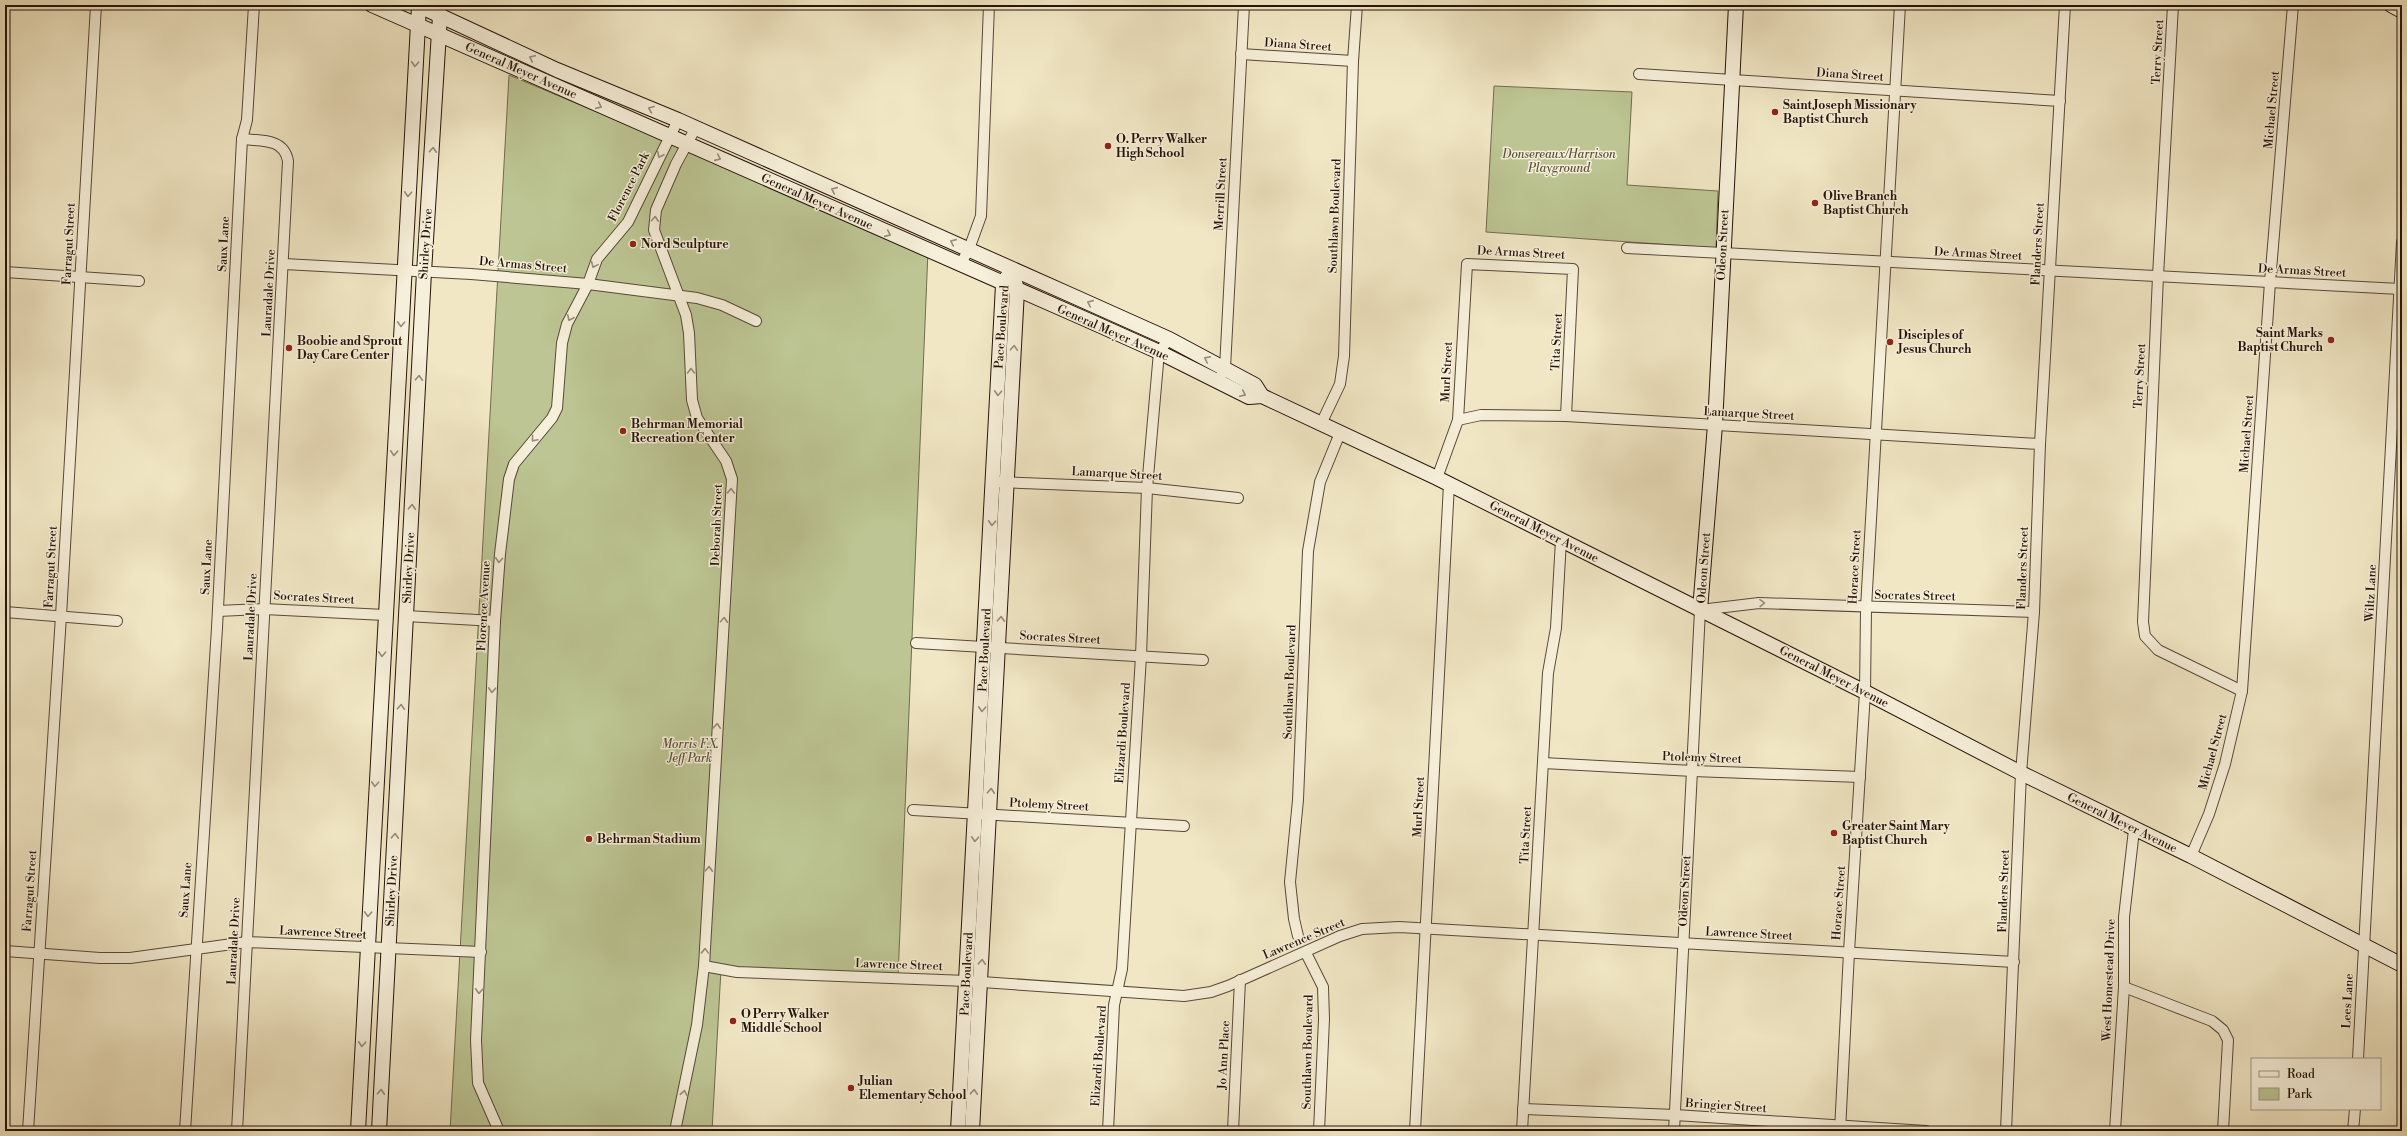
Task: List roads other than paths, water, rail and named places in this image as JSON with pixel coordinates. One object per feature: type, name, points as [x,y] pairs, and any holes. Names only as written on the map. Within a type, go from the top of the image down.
[{"type":"street","name":"Farragut Street","points":[[28,1131],[61,616],[96,5]]},
{"type":"street","name":"Saux Lane","points":[[185,1131],[195,950],[218,611],[242,139],[247,120],[254,5]]},
{"type":"street","name":"General Meyer Avenue","points":[[372,5],[1159,352],[1249,397],[1262,396],[1443,481],[1865,692],[2134,830],[2190,856],[2402,965]]},
{"type":"street","name":"General Meyer Avenue","points":[[418,5],[441,10],[557,70],[678,120],[695,129],[1012,268],[1169,339],[1255,384],[1262,396]]},
{"type":"street","name":"Shirley Drive","points":[[358,1131],[366,948],[418,5]]},
{"type":"street","points":[[960,265],[969,249],[981,216],[989,5]]},
{"type":"street","name":"Merrill Street","points":[[1218,381],[1226,368],[1244,5]]},
{"type":"street","name":"Southlawn Boulevard","points":[[1321,424],[1340,384],[1343,362],[1353,61],[1357,5]]},
{"type":"street","name":"Odeon Street","points":[[1674,1131],[1682,944],[1693,772],[1700,610],[1714,425],[1736,5]]},
{"type":"street","name":"Horace Street","points":[[1841,1129],[1849,952],[1865,692],[1866,608],[1877,435],[1900,5]]},
{"type":"street","name":"Flanders Street","points":[[2006,1131],[2021,773],[2034,612],[2040,444],[2065,5]]},
{"type":"street","name":"Terry Street","points":[[2173,5],[2158,276],[2143,610],[2145,636],[2158,650],[2242,691]]},
{"type":"street","name":"Michael Street","points":[[2190,856],[2209,814],[2225,764],[2242,691],[2270,282],[2293,5]]},
{"type":"street","points":[[2391,5],[2402,11]]},
{"type":"street","name":"Shirley Drive","points":[[379,1131],[424,272],[441,35],[441,10]]},
{"type":"street","name":"Diana Street","points":[[1241,54],[1353,61]]},
{"type":"street","name":"Diana Street","points":[[1639,74],[2060,101]]},
{"type":"street","name":"Florence Park","points":[[588,284],[597,259],[628,222],[678,120]]},
{"type":"street","name":"Deborah Street","points":[[695,129],[656,210],[654,230],[686,315],[689,333],[692,400],[698,418],[726,461],[732,479],[706,908],[704,966]]},
{"type":"street","name":"Lauradale Drive","points":[[237,1131],[264,609],[284,264],[288,161],[286,152],[280,146],[270,142],[242,139]]},
{"type":"street","name":"Wiltz Lane","points":[[2364,945],[2402,242]]},
{"type":"street","name":"De Armas Street","points":[[1627,248],[2400,289]]},
{"type":"street","name":"De Armas Street","points":[[284,264],[424,272],[588,284],[678,295],[722,305],[756,321]]},
{"type":"street","name":"De Armas Street","points":[[1467,264],[1573,269]]},
{"type":"street","name":"Murl Street","points":[[1415,1131],[1425,929],[1443,481],[1458,420],[1467,264]]},
{"type":"street","name":"Pace Boulevard","points":[[972,1131],[974,982],[983,815],[999,648],[1003,284],[1012,268]]},
{"type":"street","name":"Pace Boulevard","points":[[983,815],[985,647],[1001,482],[1017,290],[1012,268]]},
{"type":"street","name":"Tita Street","points":[[1566,416],[1573,269]]},
{"type":"street","points":[[5,272],[139,281]]},
{"type":"street","name":"Florence Avenue","points":[[481,952],[495,621],[500,554],[509,480],[514,464],[552,418],[557,408],[562,343],[567,324],[588,284]]},
{"type":"street","points":[[1159,352],[1169,339]]},
{"type":"street","name":"Elizardi Boulevard","points":[[1108,1131],[1114,1005],[1119,992],[1141,656],[1147,488],[1159,352]]},
{"type":"street","name":"Lamarque Street","points":[[1458,420],[1481,415],[1566,416],[2040,444]]},
{"type":"street","name":"Southlawn Boulevard","points":[[1298,936],[1294,919],[1290,882],[1298,800],[1308,551],[1320,482],[1340,433]]},
{"type":"street","name":"Lamarque Street","points":[[1001,482],[1147,488],[1238,498]]},
{"type":"street","name":"Tita Street","points":[[1522,1131],[1535,936],[1548,673],[1556,628],[1561,540]]},
{"type":"street","name":"Socrates Street","points":[[1700,610],[1759,603],[1866,608],[2034,612]]},
{"type":"street","name":"Socrates Street","points":[[218,611],[264,609],[384,615]]},
{"type":"street","points":[[5,612],[117,621]]},
{"type":"street","points":[[384,615],[495,621]]},
{"type":"street","name":"Socrates Street","points":[[916,643],[1203,660]]},
{"type":"street","name":"Ptolemy Street","points":[[1543,763],[1693,772],[1860,777]]},
{"type":"street","name":"Ptolemy Street","points":[[913,810],[1184,826]]},
{"type":"street","name":"West Homestead Drive","points":[[2115,1131],[2124,987],[2124,917],[2134,830]]},
{"type":"street","name":"Lawrence Street","points":[[704,966],[737,972],[974,982],[1184,996],[1211,992],[1362,929],[1399,927],[1535,936],[2014,962]]},
{"type":"street","name":"Lawrence Street","points":[[5,951],[100,958],[130,958],[247,942],[481,952]]},
{"type":"street","name":"Lees Lane","points":[[2358,1058],[2364,945]]},
{"type":"street","points":[[481,952],[476,1040],[478,1083],[490,1113],[500,1131]]},
{"type":"street","name":"Southlawn Boulevard","points":[[1306,953],[1323,988],[1324,1020],[1318,1131]]},
{"type":"street","points":[[675,1131],[698,1025],[704,966]]},
{"type":"street","name":"Jo Ann Place","points":[[1233,1131],[1240,980]]},
{"type":"street","name":"Pace Boulevard","points":[[958,1131],[974,982]]},
{"type":"street","points":[[2124,987],[2212,1021],[2223,1030],[2228,1040],[2223,1131]]},
{"type":"street","name":"Bringier Street","points":[[1523,1110],[1675,1115],[1841,1129],[1926,1131]]},
{"type":"street","points":[[2353,1131],[2355,1110]]},
{"type":"place","name":"Saint Joseph Missionary Baptist Church","points":[[1775,112]]},
{"type":"place","name":"O. Perry Walker High School","points":[[1108,146]]},
{"type":"place","name":"Olive Branch Baptist Church","points":[[1815,203]]},
{"type":"place","name":"Nord Sculpture","points":[[633,244]]},
{"type":"place","name":"Saint Marks Baptist Church","points":[[2331,340]]},
{"type":"place","name":"Disciples of Jesus Church","points":[[1890,342]]},
{"type":"place","name":"Boobie and Sprout Day Care Center","points":[[289,348]]},
{"type":"place","name":"Behrman Memorial Recreation Center","points":[[623,431]]},
{"type":"place","name":"Greater Saint Mary Baptist Church","points":[[1834,833]]},
{"type":"place","name":"Behrman Stadium","points":[[589,839]]},
{"type":"place","name":"O Perry Walker Middle School","points":[[733,1021]]},
{"type":"place","name":"Julian Elementary School","points":[[851,1088]]},
{"type":"park label","name":"Donsereaux/Harrison Playground","points":[[1559,161]]},
{"type":"park label","name":"Morris F.X. Jeff Park","points":[[690,751]]}]
